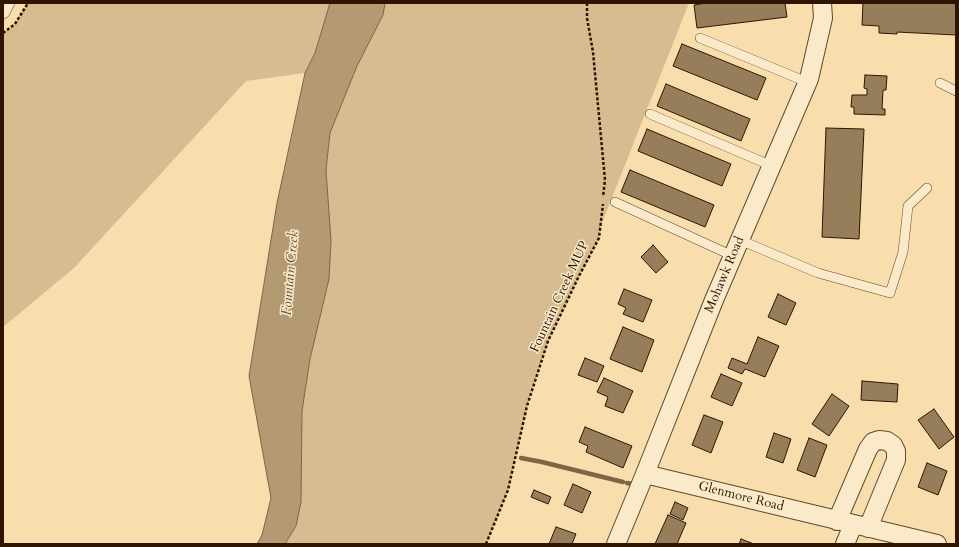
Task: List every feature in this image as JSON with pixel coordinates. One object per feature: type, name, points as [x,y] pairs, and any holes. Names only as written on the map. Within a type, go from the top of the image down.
[{"type":"street","name":"Mohawk Road","points":[[616,544],[737,248],[807,82],[823,18],[822,3]]},
{"type":"street","name":"Glenmore Road","points":[[645,474],[852,525],[937,544]]},
{"type":"street","points":[[845,544],[852,525]]},
{"type":"lane","points":[[3,14],[10,3]]},
{"type":"lane","points":[[700,38],[807,82]]},
{"type":"lane","points":[[940,83],[956,91]]},
{"type":"lane","points":[[650,114],[772,166]]},
{"type":"lane","points":[[615,202],[737,248],[890,293],[903,252],[908,206],[927,188]]},
{"type":"path","points":[[3,33],[16,24],[28,3]]},
{"type":"path","name":"Fountain Creek MUP","points":[[486,544],[508,490],[527,406],[548,341],[599,238],[605,180],[593,52],[587,18],[587,3]]},
{"type":"shaded area","points":[[28,3],[330,3],[315,53],[305,73],[246,81],[74,268],[3,327],[3,33],[15,24]]},
{"type":"shaded area","points":[[385,3],[689,3],[600,228],[599,238],[548,341],[527,406],[508,490],[486,544],[285,544],[296,526],[302,454],[302,411],[310,359],[329,279],[331,241],[326,170],[330,133],[357,66],[383,15]]},
{"type":"water","name":"Fountain Creek","points":[[330,3],[385,3],[383,15],[357,66],[330,133],[326,170],[331,241],[329,279],[310,359],[302,411],[301,502],[296,526],[285,544],[257,544],[262,535],[271,498],[249,376],[277,203],[305,73],[315,53]]},
{"type":"building","points":[[706,3],[785,3],[787,17],[697,28],[694,5]]},
{"type":"building","points":[[863,3],[956,3],[956,35],[897,32],[897,34],[879,33],[879,26],[862,25]]},
{"type":"building","points":[[682,44],[766,78],[757,100],[673,66]]},
{"type":"building","points":[[865,75],[887,76],[886,90],[883,90],[882,109],[885,109],[885,115],[854,114],[854,107],[851,107],[852,95],[867,95],[867,89],[864,88]]},
{"type":"building","points":[[666,84],[750,119],[741,141],[657,106]]},
{"type":"building","points":[[826,128],[864,129],[859,239],[822,237]]},
{"type":"building","points":[[647,129],[731,164],[722,186],[638,151]]},
{"type":"building","points":[[630,170],[714,205],[705,227],[621,192]]},
{"type":"building","points":[[653,245],[668,262],[656,273],[641,257]]},
{"type":"building","points":[[624,289],[652,300],[643,322],[623,314],[626,308],[618,304]]},
{"type":"building","points":[[778,294],[796,303],[786,325],[768,317]]},
{"type":"building","points":[[623,327],[654,340],[642,372],[610,359]]},
{"type":"building","points":[[758,337],[779,346],[765,377],[745,369],[742,374],[728,368],[732,358],[747,364]]},
{"type":"building","points":[[585,358],[604,366],[597,382],[578,375]]},
{"type":"building","points":[[721,374],[742,383],[732,406],[711,397]]},
{"type":"building","points":[[604,378],[633,391],[623,413],[605,406],[608,397],[597,392]]},
{"type":"building","points":[[862,381],[898,384],[897,402],[861,400]]},
{"type":"building","points":[[832,394],[849,406],[829,436],[812,424]]},
{"type":"building","points":[[934,409],[954,437],[939,449],[918,420]]},
{"type":"building","points":[[704,415],[723,422],[711,453],[692,445]]},
{"type":"building","points":[[585,427],[632,446],[623,468],[586,452],[588,446],[579,442]]},
{"type":"building","points":[[774,433],[791,439],[783,463],[766,457]]},
{"type":"building","points":[[809,438],[827,445],[815,477],[797,470]]},
{"type":"building","points":[[927,463],[947,471],[938,495],[918,487]]},
{"type":"building","points":[[573,484],[591,492],[582,513],[564,505]]},
{"type":"building","points":[[534,490],[551,497],[548,504],[531,497]]},
{"type":"building","points":[[675,502],[688,508],[683,520],[670,514]]},
{"type":"building","points":[[668,515],[686,523],[677,544],[655,544]]},
{"type":"building","points":[[556,527],[576,534],[572,544],[549,544]]},
{"type":"building","points":[[741,539],[754,544],[739,544]]},
{"type":"waterway","points":[[521,458],[623,482]]},
{"type":"waterway","points":[[627,483],[637,485]]}]
